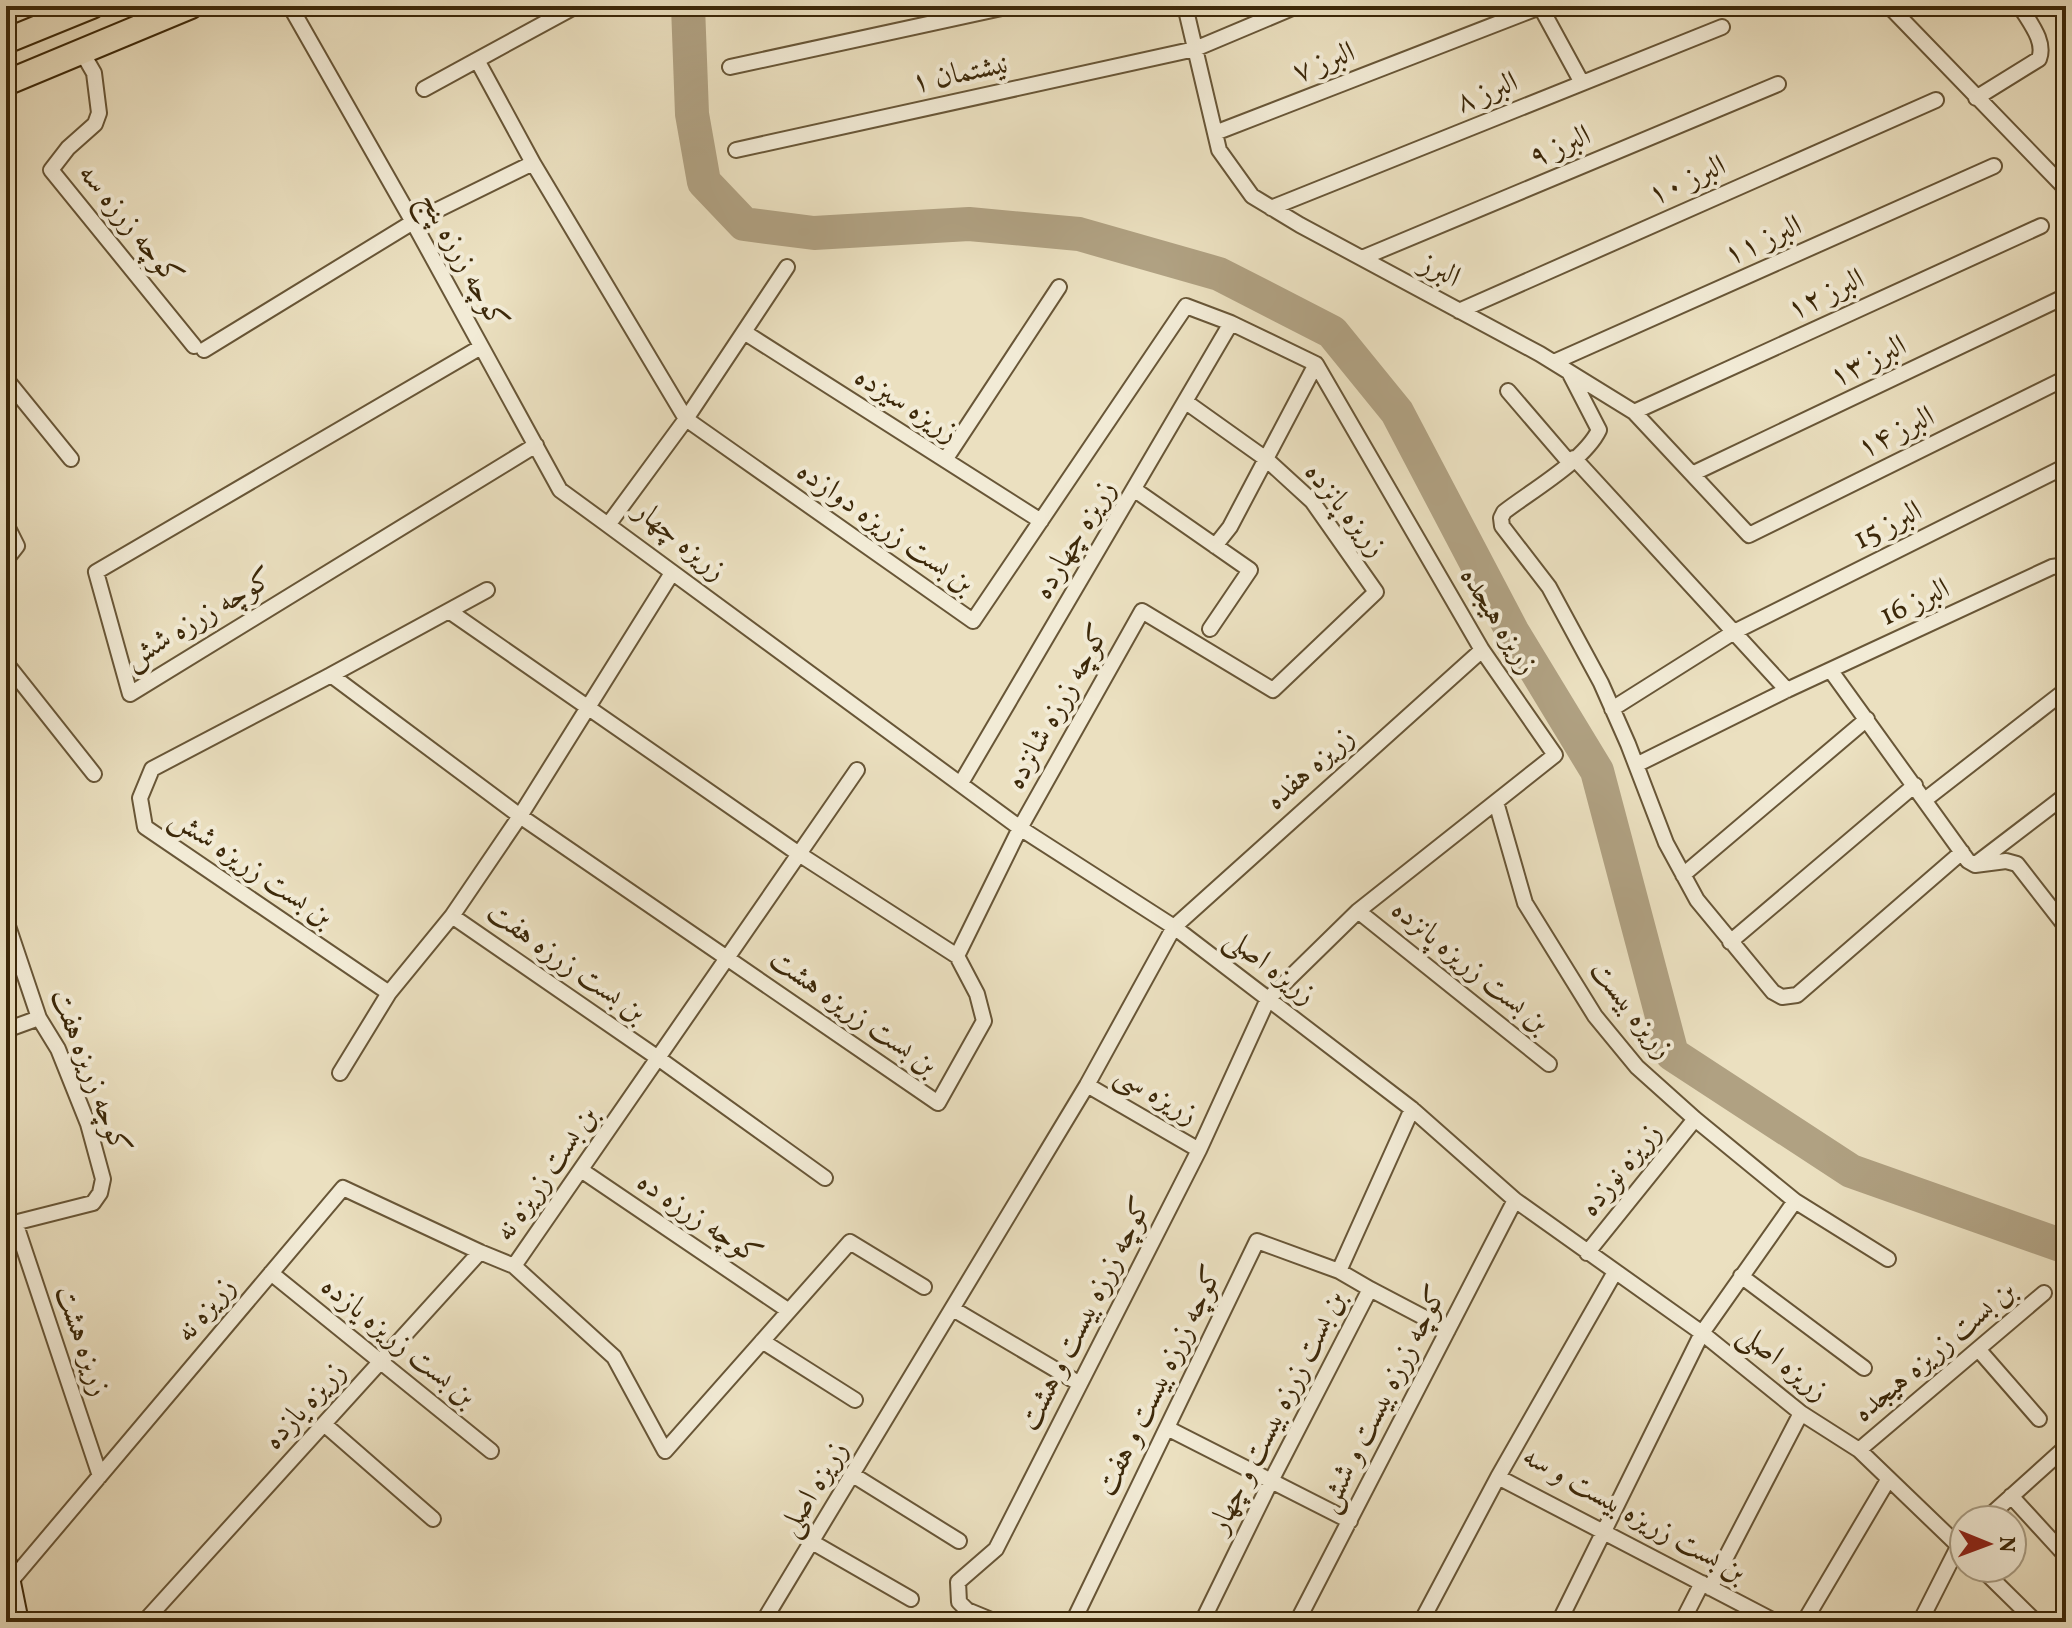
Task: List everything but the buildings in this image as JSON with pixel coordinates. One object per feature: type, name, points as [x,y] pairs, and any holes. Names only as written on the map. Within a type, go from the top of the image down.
[{"type":"main road","points":[[6,41],[92,6]]},
{"type":"main road","points":[[6,83],[83,54],[191,6]]},
{"type":"main road","points":[[9,1584],[18,1622]]},
{"type":"street","name":"کوچه زرزه پنج","points":[[290,6],[560,490],[608,525]]},
{"type":"street","points":[[424,89],[576,6]]},
{"type":"street","points":[[730,67],[964,11],[1011,6]]},
{"type":"street","name":"البرز","points":[[1185,6],[1219,150],[1252,196],[1554,362],[1634,412],[1749,535]]},
{"type":"street","name":"نيشتمان ۱","points":[[736,150],[1195,49],[1297,6]]},
{"type":"street","points":[[1889,6],[2066,189]]},
{"type":"street","points":[[1976,98],[2039,59],[2042,54],[2042,45],[2020,6]]},
{"type":"street","points":[[1540,7],[1582,83]]},
{"type":"street","name":"البرز ۷","points":[[1215,133],[1540,7]]},
{"type":"street","name":"البرز ۸","points":[[1271,208],[1722,27]]},
{"type":"street","name":"کوچه زرزه سه","points":[[83,54],[94,73],[99,113],[95,124],[68,148],[51,170],[199,348],[413,222]]},
{"type":"street","points":[[477,60],[533,163],[686,419],[787,267]]},
{"type":"street","name":"البرز ۹","points":[[1362,258],[1778,84]]},
{"type":"street","name":"البرز ۱۰","points":[[1459,311],[1936,100]]},
{"type":"street","points":[[413,222],[533,163]]},
{"type":"street","name":"البرز ۱۱","points":[[1554,362],[1994,166]]},
{"type":"street","name":"البرز ۱۲","points":[[1634,412],[2041,226]]},
{"type":"street","points":[[945,460],[1059,287]]},
{"type":"street","name":"البرز ۱۳","points":[[1692,474],[2066,296]]},
{"type":"street","name":"بن بست زریزه دوازده","points":[[686,419],[973,621],[1186,306],[1231,323],[1316,364]]},
{"type":"street","name":"زریزه چهارده","points":[[961,783],[1231,323]]},
{"type":"street","name":"زریزه سیزده","points":[[744,332],[1041,521]]},
{"type":"street","name":"کوچه زرزه شش","points":[[481,347],[96,572],[130,694],[536,445]]},
{"type":"street","points":[[1215,546],[1230,527],[1316,364]]},
{"type":"street","name":"زریزه هیجده","points":[[1268,999],[1358,911],[1555,755],[1482,650],[1316,364]]},
{"type":"street","points":[[1568,371],[1599,430],[1572,460],[1504,512],[1502,526],[1549,587],[1612,709],[1666,843],[1697,900],[1730,942],[1773,992],[1782,997],[1797,995],[1962,852]]},
{"type":"street","name":"البرز ۱۴","points":[[1749,535],[2066,378]]},
{"type":"street","points":[[6,379],[71,459]]},
{"type":"street","points":[[1508,391],[1787,690]]},
{"type":"street","name":"زریزه پانزده","points":[[1142,611],[1273,690],[1376,592],[1312,501],[1266,459],[1186,402]]},
{"type":"street","name":"زریزه چهار","points":[[686,419],[608,525],[1020,828],[1174,927]]},
{"type":"street","name":"البرز 15","points":[[1612,709],[1734,632],[2066,466]]},
{"type":"street","points":[[1135,490],[1250,570],[1210,629]]},
{"type":"street","points":[[6,524],[17,546],[6,560]]},
{"type":"street","name":"البرز 16","points":[[1636,765],[1787,690],[2052,567],[2066,565]]},
{"type":"street","name":"بن بست زرزه هفت","points":[[672,573],[520,816],[452,916],[825,1178]]},
{"type":"street","points":[[331,675],[487,590]]},
{"type":"street","name":"بن بست زریزه هشت","points":[[331,675],[520,816],[938,1103],[984,1021],[977,994],[957,956],[799,854],[449,611]]},
{"type":"street","name":"کوچه زرزه شانزده","points":[[957,956],[1020,828],[1142,611]]},
{"type":"street","name":"زریزه هفده","points":[[1174,927],[1482,650]]},
{"type":"street","points":[[6,663],[94,774]]},
{"type":"street","points":[[1831,671],[1962,852],[1975,865]]},
{"type":"street","name":"بن بست زریزه شش","points":[[331,675],[152,769],[140,798],[145,827],[389,993]]},
{"type":"street","points":[[1926,799],[2066,690]]},
{"type":"street","points":[[1683,875],[1867,719]]},
{"type":"street","name":"بن بست زریزه نه","points":[[857,770],[514,1266],[614,1357],[665,1451],[850,1242],[924,1287]]},
{"type":"street","points":[[1730,942],[1915,785]]},
{"type":"street","points":[[1975,865],[2066,795]]},
{"type":"street","name":"زریزه بیست","points":[[1496,802],[1525,903],[1587,1003],[1637,1067],[1795,1201],[1888,1259]]},
{"type":"street","points":[[1975,865],[2006,861],[2017,864],[2066,927]]},
{"type":"street","name":"بن بست زریزه پانزده","points":[[1358,911],[1549,1064]]},
{"type":"street","points":[[340,1073],[389,993],[452,916]]},
{"type":"street","name":"کوچه زریزه هفت","points":[[6,920],[39,1018],[58,1049],[88,1124],[103,1179],[100,1193],[93,1203],[10,1224]]},
{"type":"street","name":"زریزه اصلی","points":[[763,1622],[1087,1085],[1174,927],[1412,1109],[1515,1200],[1702,1333],[1801,1413],[1859,1450],[1948,1533]]},
{"type":"street","name":"کوچه زرزه بیست و هشت","points":[[996,1622],[967,1610],[959,1602],[958,1582],[996,1549],[1199,1150],[1268,999]]},
{"type":"street","points":[[6,1030],[39,1018]]},
{"type":"street","name":"زریزه سی","points":[[1087,1085],[1199,1150]]},
{"type":"street","name":"بن بست زرزه بیست و چهار","points":[[1202,1622],[1370,1289],[1339,1271],[1412,1109]]},
{"type":"street","name":"زریزه نوزده","points":[[1587,1253],[1695,1119]]},
{"type":"street","name":"کوچه زرزه ده","points":[[581,1170],[789,1311]]},
{"type":"street","name":"زریزه نه","points":[[9,1584],[343,1188],[480,1252]]},
{"type":"street","name":"کوچه زرزه بیست و شش","points":[[1297,1622],[1515,1200]]},
{"type":"street","points":[[1559,1622],[1702,1333],[1795,1201]]},
{"type":"street","name":"زریزه هشت","points":[[10,1224],[100,1476]]},
{"type":"street","name":"کوچه زرزه بیست و هفت","points":[[1073,1622],[1257,1241],[1339,1271]]},
{"type":"street","points":[[480,1252],[514,1266]]},
{"type":"street","name":"زریزه یازده","points":[[144,1622],[480,1252]]},
{"type":"street","name":"بن بست زریزه بیست و سه","points":[[1615,1272],[1498,1477],[1776,1622]]},
{"type":"street","name":"بن بست زریزه یازده","points":[[271,1273],[491,1451]]},
{"type":"street","points":[[1741,1276],[1864,1368]]},
{"type":"street","points":[[1370,1289],[1448,1330]]},
{"type":"street","name":"بن بست زریزه هیجده","points":[[1859,1450],[2044,1293]]},
{"type":"street","points":[[953,1309],[1080,1384]]},
{"type":"street","points":[[762,1341],[855,1400]]},
{"type":"street","points":[[1978,1349],[2039,1419]]},
{"type":"street","points":[[1682,1622],[1706,1586],[1801,1413]]},
{"type":"street","points":[[324,1424],[433,1519]]},
{"type":"street","points":[[1167,1428],[1350,1521]]},
{"type":"street","points":[[2002,1504],[2066,1447]]},
{"type":"street","points":[[853,1475],[959,1541]]},
{"type":"street","points":[[1421,1622],[1498,1477]]},
{"type":"street","points":[[1804,1622],[1888,1480]]},
{"type":"street","points":[[2011,1496],[2066,1556]]},
{"type":"street","points":[[812,1542],[911,1599]]},
{"type":"street","points":[[1920,1622],[1948,1571]]},
{"type":"street","points":[[1997,1584],[2036,1622]]},
{"type":"waterway","points":[[688,6],[692,114],[704,182],[744,224],[814,233],[969,224],[1079,234],[1219,274],[1332,332],[1397,412],[1512,631],[1597,771],[1672,1054],[1851,1171],[2066,1247]]}]
